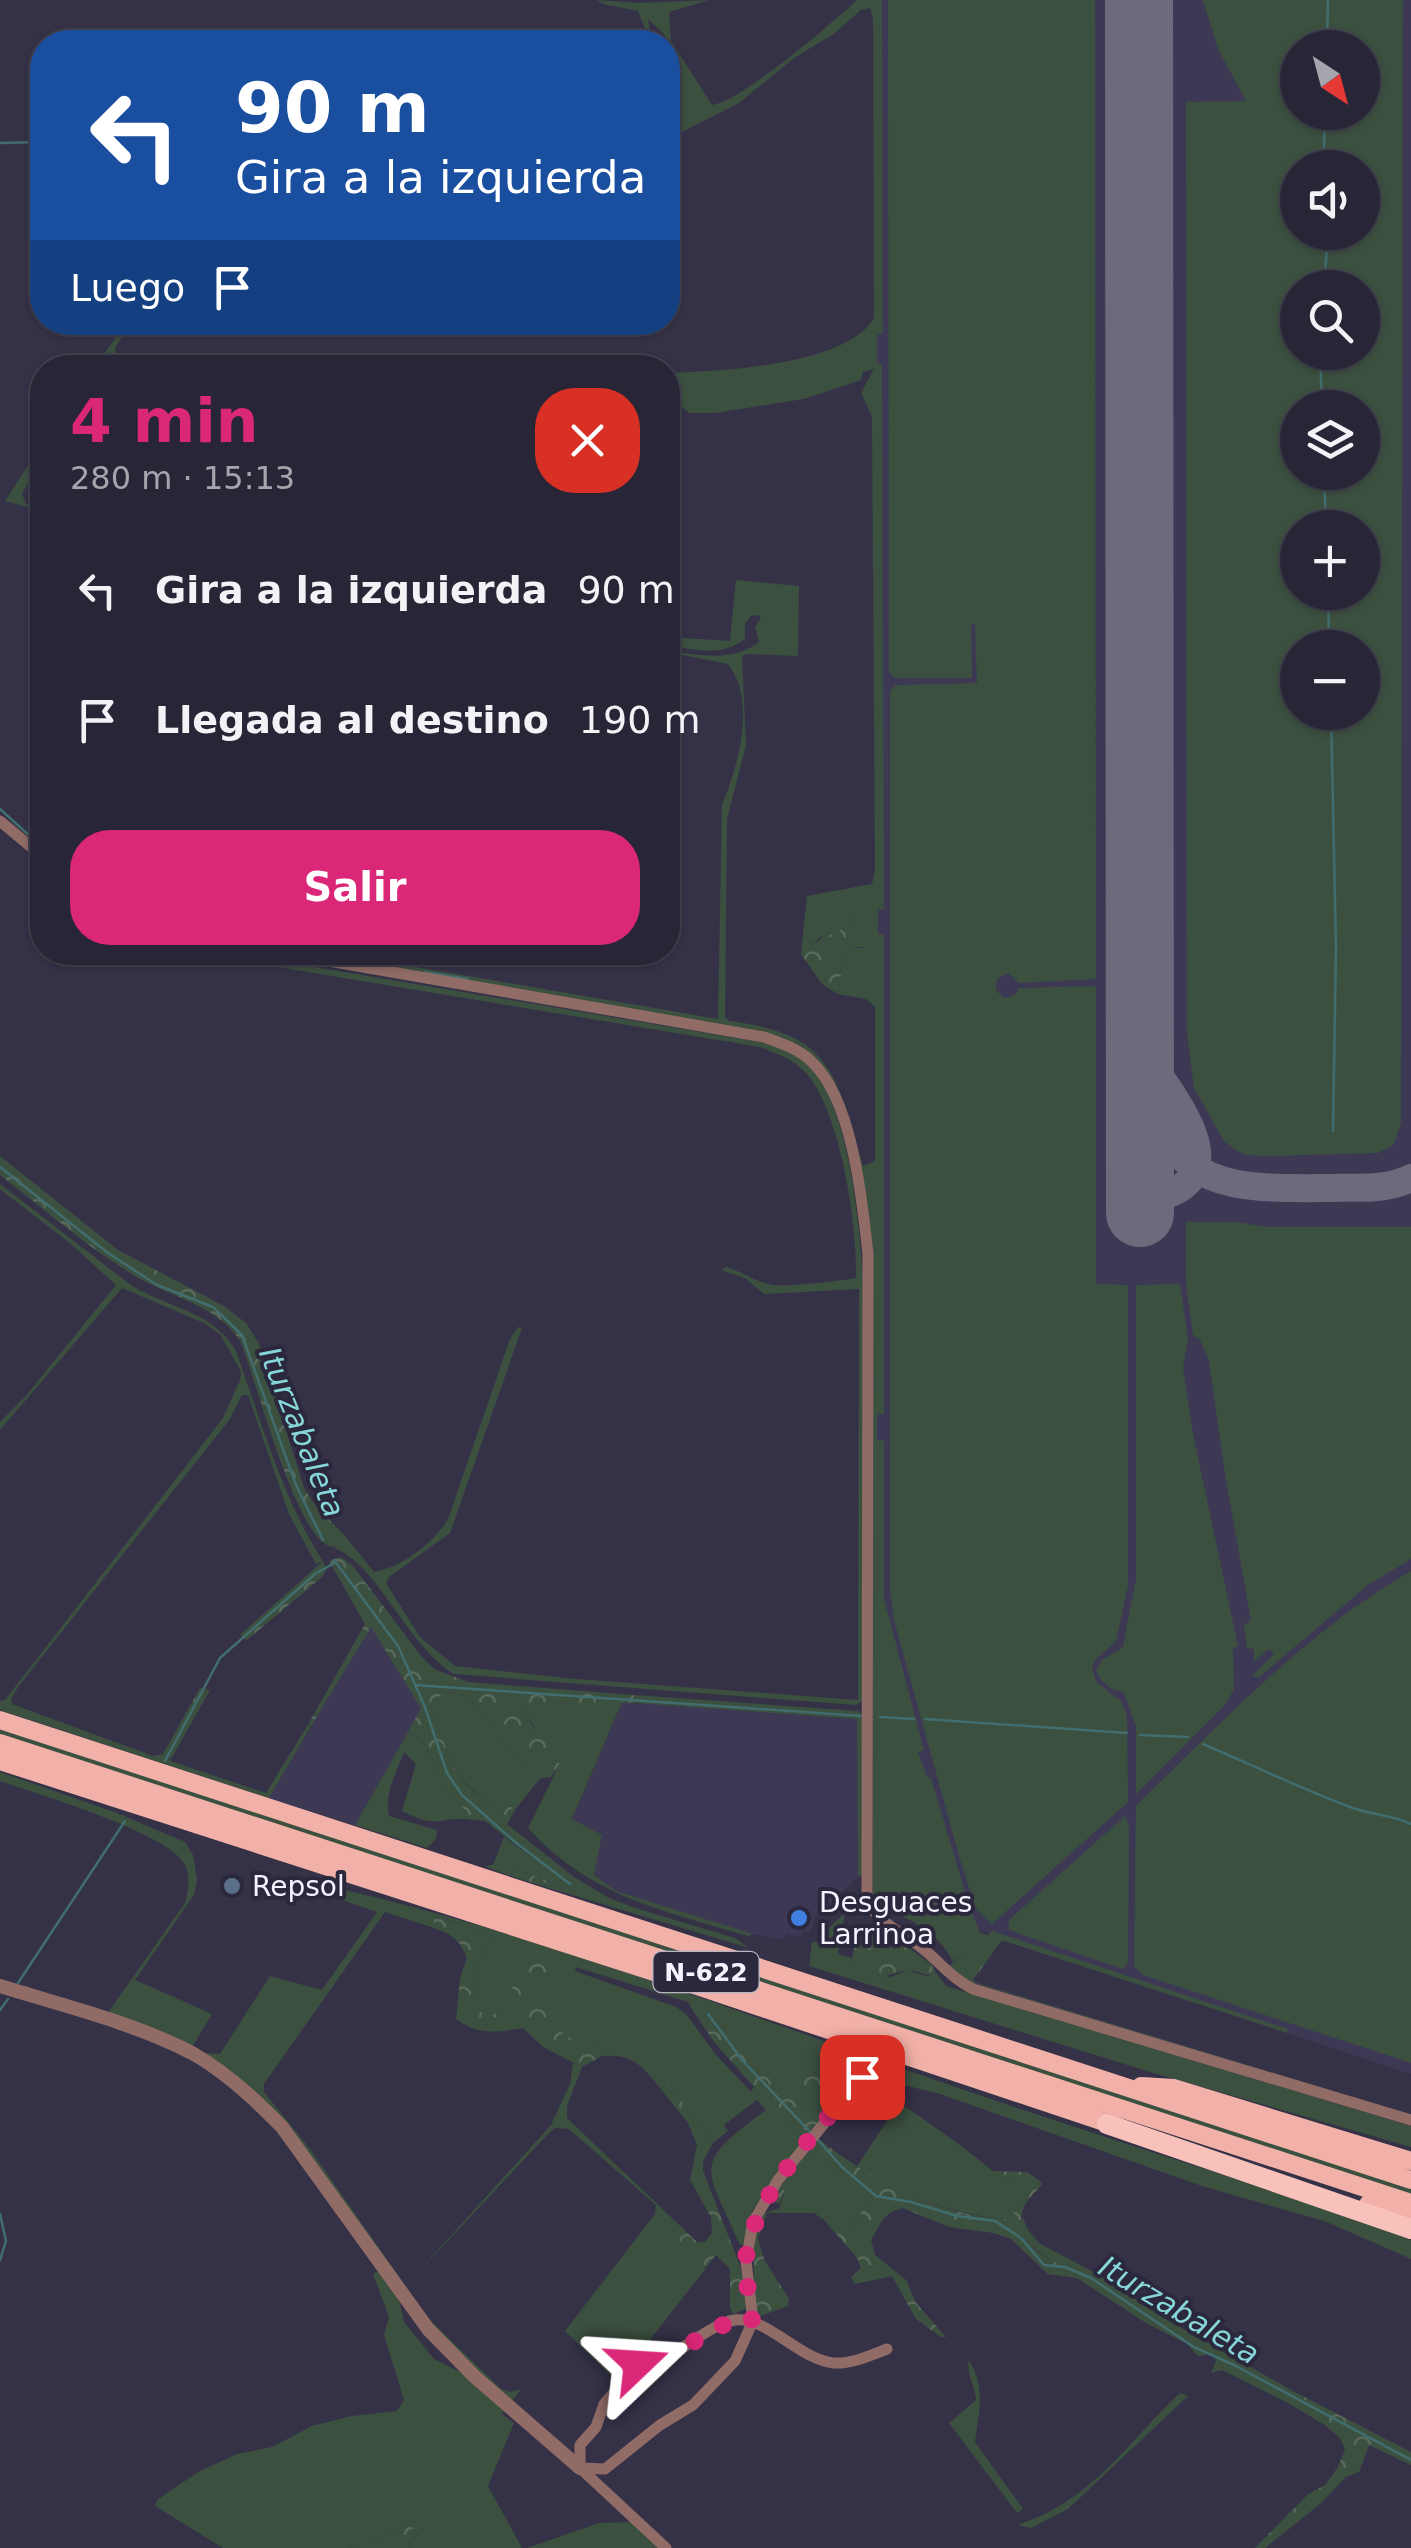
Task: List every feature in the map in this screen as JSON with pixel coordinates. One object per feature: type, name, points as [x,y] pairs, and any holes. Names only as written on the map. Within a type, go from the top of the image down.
[{"type":"highway","name":"N-622","points":[[0,1720],[1411,2180]]},
{"type":"highway","name":"N-622","points":[[0,1743],[1411,2202]]},
{"type":"highway","points":[[0,1762],[691,1984],[1411,2229]]},
{"type":"highway","points":[[1116,2085],[1174,2088],[1411,2160]]},
{"type":"highway","points":[[1106,2124],[1411,2218]]},
{"type":"street","points":[[0,820],[30,846]]},
{"type":"street","points":[[350,965],[764,1038],[784,1044],[810,1060],[824,1075],[854,1162],[868,1254],[867,1901],[872,1911],[926,1951],[946,1974],[973,1989],[1411,2120]]},
{"type":"street","points":[[0,1986],[167,2041],[226,2075],[282,2127],[428,2329],[474,2376],[666,2548]]},
{"type":"street","points":[[580,2468],[605,2469],[660,2425],[693,2405],[735,2361],[752,2321],[746,2261],[753,2222],[778,2180],[862,2077]]},
{"type":"street","points":[[580,2468],[580,2446],[596,2427],[604,2404],[638,2364],[659,2350],[672,2354],[732,2320],[752,2321],[802,2352],[832,2363],[854,2361],[888,2349]]},
{"type":"shaded area","points":[[876,0],[1411,0],[1411,2074],[877,1896]]},
{"type":"shaded area","points":[[371,1626],[422,1708],[355,1825],[269,1798]]},
{"type":"shaded area","points":[[622,1702],[857,1719],[858,1877],[831,1903],[819,1905],[810,1933],[804,1931],[802,1938],[787,1933],[784,1940],[746,1933],[616,1891],[599,1880],[572,1820]]},
{"type":"green space","points":[[597,0],[709,0],[669,12],[670,30],[660,30],[648,19],[650,30],[645,30],[638,11]]},
{"type":"green space","points":[[857,0],[882,0],[883,333],[877,335],[877,363],[882,364],[884,909],[878,910],[878,934],[884,935],[884,1414],[877,1415],[877,1440],[884,1441],[884,1599],[924,1750],[918,1752],[927,1777],[931,1778],[980,1933],[988,1935],[992,1931],[1288,2029],[1287,2033],[989,1936],[953,1962],[930,1933],[876,1904],[873,1304],[860,1168],[816,1059],[783,1038],[358,965],[405,965],[718,1019],[722,805],[739,753],[742,696],[728,664],[680,652],[715,656],[749,649],[759,642],[755,627],[761,618],[751,616],[745,623],[745,639],[727,648],[708,651],[680,647],[680,638],[730,641],[736,580],[799,586],[798,656],[742,656],[746,745],[727,819],[725,1017],[790,1036],[810,1049],[837,1084],[863,1166],[875,1161],[875,1007],[866,999],[838,994],[844,955],[853,947],[864,948],[850,914],[841,934],[822,935],[813,945],[803,934],[807,896],[872,884],[875,870],[872,417],[861,393],[874,369],[863,372],[861,380],[804,399],[715,413],[689,413],[680,406],[680,372],[748,367],[810,356],[859,334],[874,318],[870,8],[861,10],[835,33],[794,58],[739,103],[680,133],[680,55],[712,105],[726,101],[764,77]]},
{"type":"green space","points":[[888,0],[1095,0],[1096,979],[1019,983],[1008,973],[997,979],[996,985],[1005,998],[1016,994],[1019,988],[1096,986],[1096,1284],[1128,1285],[1128,1586],[1116,1641],[1092,1667],[1096,1682],[1121,1701],[1127,1715],[1128,1802],[992,1924],[976,1909],[959,1856],[894,1620],[890,1589],[890,691],[896,685],[977,683],[975,624],[971,625],[972,678],[896,678],[889,673]]},
{"type":"green space","points":[[1203,0],[1403,0],[1401,1122],[1394,1144],[1378,1153],[1246,1155],[1224,1141],[1194,1088],[1187,1032],[1186,102],[1246,101],[1218,49]]},
{"type":"green space","points":[[118,335],[123,335],[115,348],[116,355],[103,355]]},
{"type":"green space","points":[[30,462],[30,480],[22,494],[30,508],[5,501]]},
{"type":"green space","points":[[841,907],[850,914],[855,932],[868,940],[868,947],[853,947],[844,955],[838,994],[822,984],[801,954],[803,934],[813,945],[821,935],[840,934],[836,919]]},
{"type":"green space","points":[[266,965],[302,965],[772,1044],[800,1057],[816,1073],[840,1125],[848,1156],[863,1272],[863,1701],[855,1705],[454,1674],[421,1645],[364,1570],[334,1548],[346,1537],[374,1572],[406,1559],[442,1528],[510,1339],[518,1327],[522,1328],[450,1533],[386,1583],[420,1637],[455,1666],[858,1700],[859,1289],[764,1294],[745,1278],[721,1270],[726,1267],[773,1285],[856,1278],[850,1199],[827,1109],[802,1069],[760,1047]]},
{"type":"green space","points":[[0,1156],[118,1250],[224,1306],[246,1323],[259,1344],[304,1488],[346,1537],[331,1546],[315,1534],[283,1467],[239,1339],[229,1327],[205,1309],[135,1276],[83,1240],[0,1175]]},
{"type":"green space","points":[[0,1184],[128,1283],[201,1318],[226,1337],[236,1351],[295,1511],[323,1561],[316,1564],[289,1514],[248,1395],[242,1395],[230,1419],[18,1687],[12,1704],[266,1793],[309,1723],[310,1728],[269,1798],[0,1710],[0,1701],[5,1700],[223,1418],[241,1372],[220,1334],[204,1323],[122,1288],[0,1430],[0,1422],[116,1285],[0,1189]]},
{"type":"green space","points":[[1186,1222],[1236,1222],[1267,1227],[1411,1227],[1411,1559],[1368,1585],[1259,1677],[1252,1676],[1274,1654],[1269,1649],[1254,1662],[1254,1649],[1247,1648],[1244,1625],[1251,1620],[1209,1361],[1200,1340],[1193,1335],[1186,1284]]},
{"type":"green space","points":[[1180,1284],[1188,1339],[1183,1368],[1193,1434],[1238,1646],[1233,1648],[1234,1689],[1225,1705],[1136,1794],[1136,1726],[1123,1691],[1107,1685],[1096,1671],[1102,1660],[1123,1647],[1136,1579],[1136,1285]]},
{"type":"green space","points":[[341,1557],[353,1566],[434,1669],[468,1682],[634,1695],[634,1703],[528,1704],[525,1712],[534,1728],[559,1747],[555,1760],[560,1764],[551,1777],[534,1779],[468,1697],[444,1692],[430,1705],[453,1766],[464,1783],[501,1814],[510,1805],[515,1810],[507,1824],[574,1877],[571,1888],[539,1885],[511,1876],[512,1871],[518,1871],[553,1882],[561,1880],[485,1821],[464,1819],[466,1811],[444,1786],[427,1747],[408,1732],[421,1708],[371,1627],[310,1728],[309,1723],[365,1624],[329,1561]]},
{"type":"green space","points":[[323,1561],[326,1571],[322,1577],[247,1640],[240,1635]]},
{"type":"green space","points":[[1411,1571],[1411,2063],[1143,1975],[1134,1966],[1136,1806],[1301,1650],[1336,1621]]},
{"type":"green space","points":[[200,1688],[210,1690],[171,1759],[163,1754]]},
{"type":"green space","points":[[444,1692],[468,1697],[534,1779],[542,1776],[515,1810],[510,1805],[501,1814],[464,1782],[453,1766],[430,1705]]},
{"type":"green space","points":[[634,1695],[863,1714],[863,1875],[858,1877],[857,1719],[634,1703]]},
{"type":"green space","points":[[622,1702],[572,1819],[602,1835],[594,1875],[616,1891],[753,1934],[748,1936],[629,1898],[576,1870],[528,1828],[559,1765],[525,1712],[528,1704]]},
{"type":"green space","points":[[0,1727],[1411,2186],[1411,2196],[0,1734]]},
{"type":"green space","points":[[408,1732],[422,1741],[444,1786],[466,1811],[464,1819],[434,1821],[402,1811],[416,1764],[404,1752],[389,1792],[389,1816],[437,1830],[436,1839],[427,1848],[355,1825]]},
{"type":"green space","points":[[0,1772],[117,1813],[185,1842],[193,1855],[197,1880],[194,1895],[135,1980],[212,2014],[192,2047],[107,2014],[185,1903],[185,1865],[155,1840],[101,1816],[0,1781]]},
{"type":"green space","points":[[1125,1816],[1129,1826],[1128,1963],[1123,1969],[1009,1930],[1009,1920]]},
{"type":"green space","points":[[504,1837],[561,1879],[559,1883],[518,1871],[512,1871],[511,1876],[484,1866],[493,1865]]},
{"type":"green space","points":[[574,1877],[609,1898],[735,1938],[749,1948],[539,1885],[570,1888]]},
{"type":"green space","points":[[314,1883],[388,1900],[533,1942],[1005,2104],[1346,2215],[1411,2240],[1411,2259],[1327,2222],[1202,2186],[940,2094],[878,2082],[877,2087],[956,2142],[951,2150],[999,2185],[1027,2172],[1040,2181],[1009,2219],[969,2214],[930,2202],[856,2168],[894,2110],[869,2090],[860,2074],[837,2102],[834,2090],[775,2087],[722,2027],[714,2010],[576,1967],[575,1971],[686,2014],[716,2055],[758,2099],[724,2125],[728,2131],[713,2143],[667,2081],[656,2083],[626,2058],[602,2056],[602,2047],[570,2038],[546,2017],[562,1966],[527,1955],[502,2011],[485,2019],[473,1985],[493,1935],[437,1916],[431,1927],[385,1912],[264,2084],[264,2092],[310,2149],[415,2299],[307,2153],[207,2058],[207,2053],[220,2054],[270,1976],[322,1990],[377,1912],[311,1889]]},
{"type":"green space","points":[[845,1913],[838,1954],[852,1958],[854,1972],[891,1977],[907,1970],[926,1976],[936,1973],[946,1986],[1411,2126],[1411,2147],[1150,2072],[809,1966],[812,1942],[824,1942],[830,1927]]},
{"type":"green space","points":[[436,1916],[493,1935],[473,1985],[485,2018],[502,2011],[527,1954],[562,1966],[547,2017],[571,2038],[602,2047],[602,2056],[582,2067],[543,2047],[523,2028],[480,2030],[456,2019],[460,1978],[467,1958],[454,1938],[431,1927]]},
{"type":"green space","points":[[879,1927],[931,1964],[936,1973],[904,1971],[870,1978],[854,1972],[852,1958],[859,1928]]},
{"type":"green space","points":[[988,1935],[1002,1940],[973,1980],[967,1981],[948,1967]]},
{"type":"green space","points":[[967,1981],[977,1983],[1411,2114]]},
{"type":"green space","points":[[688,2003],[715,2010],[722,2027],[775,2086],[832,2056],[844,2073],[834,2090],[837,2102],[804,2139],[783,2120],[768,2113],[751,2092],[754,2087],[714,2042]]},
{"type":"green space","points":[[573,2063],[582,2067],[567,2106],[567,2118],[673,2219],[670,2227],[706,2268],[617,2382],[565,2331],[655,2214],[656,2205],[569,2129],[555,2128],[547,2135],[410,2281],[551,2125],[570,2084]]},
{"type":"green space","points":[[667,2081],[713,2143],[703,2161],[703,2171],[741,2268],[747,2308],[734,2314],[730,2309],[730,2269],[716,2255],[706,2268],[687,2251],[670,2227],[673,2219],[697,2242],[705,2242],[712,2233],[711,2217],[690,2180],[697,2145],[688,2123],[656,2083]]},
{"type":"green space","points":[[766,2110],[804,2139],[752,2211],[746,2243],[740,2245],[711,2169],[725,2144]]},
{"type":"green space","points":[[819,2139],[861,2169],[908,2194],[984,2217],[1009,2219],[1040,2181],[1042,2184],[1023,2209],[1023,2231],[1042,2255],[1073,2267],[1077,2278],[1048,2274],[1011,2239],[949,2227],[903,2208],[891,2212],[871,2240],[875,2255],[906,2280],[916,2303],[946,2337],[941,2337],[916,2319],[892,2276],[855,2284],[851,2277],[861,2268],[857,2258],[824,2220],[827,2217],[852,2229],[868,2198],[860,2188],[840,2186],[835,2169],[818,2158],[809,2159],[786,2187],[779,2204],[771,2198]]},
{"type":"green space","points":[[956,2142],[993,2171],[1027,2172],[999,2185],[992,2184],[951,2150]]},
{"type":"green space","points":[[818,2158],[835,2169],[840,2185],[860,2188],[868,2198],[851,2230],[814,2213],[767,2213],[758,2238],[760,2247],[753,2244],[762,2216],[766,2213],[779,2209],[786,2187],[809,2159]]},
{"type":"green space","points":[[1023,2217],[1039,2243],[1114,2283],[1162,2317],[1291,2390],[1288,2403],[1222,2370],[1211,2373],[1216,2360],[1211,2354],[1198,2356],[1187,2344],[1146,2323],[1077,2278],[1073,2267],[1035,2249],[1020,2228]]},
{"type":"green space","points":[[753,2244],[760,2247],[789,2299],[788,2306],[760,2316],[755,2305]]},
{"type":"green space","points":[[381,2270],[398,2295],[404,2322],[434,2359],[470,2377],[505,2408],[502,2414],[514,2423],[488,2486],[522,2548],[408,2548],[418,2533],[408,2524],[348,2548],[223,2548],[155,2506],[157,2500],[198,2472],[237,2454],[272,2447],[312,2426],[397,2411],[404,2400],[384,2335],[389,2317],[373,2274]]},
{"type":"green space","points":[[430,2319],[501,2389],[521,2389],[511,2402],[452,2350]]},
{"type":"green space","points":[[969,2360],[979,2390],[975,2442],[1023,2509],[1017,2513],[949,2423],[976,2400]]},
{"type":"green space","points":[[1291,2390],[1411,2452],[1411,2465],[1369,2445],[1359,2472],[1346,2477],[1320,2504],[1265,2548],[1255,2548],[1307,2495],[1325,2485],[1345,2449],[1340,2438],[1325,2425],[1288,2403]]},
{"type":"green space","points":[[1180,2393],[1188,2396],[1068,2509],[1031,2528],[1018,2525],[1050,2511],[1089,2485]]},
{"type":"green space","points":[[633,2522],[660,2548],[527,2548],[599,2523]]},
{"type":"green space","points":[[408,2524],[418,2532],[408,2548],[348,2548],[367,2543]]},
{"type":"waterway","points":[[1327,30],[1328,0]]},
{"type":"waterway","points":[[1324,130],[1325,150]]},
{"type":"waterway","points":[[0,143],[30,142]]},
{"type":"waterway","points":[[1325,270],[1327,250]]},
{"type":"waterway","points":[[1321,370],[1321,390]]},
{"type":"waterway","points":[[1325,490],[1325,510]]},
{"type":"waterway","points":[[1328,610],[1329,630]]},
{"type":"waterway","points":[[1331,730],[1336,948],[1333,1131]]},
{"type":"waterway","points":[[0,809],[30,836]]},
{"type":"waterway","points":[[425,972],[468,979]]},
{"type":"waterway","name":"Iturzabaleta","points":[[0,1167],[108,1253],[157,1285],[213,1307],[242,1335],[296,1485],[323,1540]]},
{"type":"waterway","name":"Iturzabaleta","points":[[334,1560],[398,1646],[425,1707],[447,1773],[462,1795],[570,1884]]},
{"type":"waterway","points":[[165,1761],[220,1658],[315,1574],[336,1562]]},
{"type":"waterway","points":[[415,1685],[861,1716]]},
{"type":"waterway","points":[[880,1717],[914,1719]]},
{"type":"waterway","points":[[925,1719],[1127,1733]]},
{"type":"waterway","points":[[1140,1735],[1188,1737]]},
{"type":"waterway","points":[[1203,1744],[1350,1807],[1411,1824]]},
{"type":"waterway","points":[[18,1983],[125,1821]]},
{"type":"waterway","points":[[0,2010],[8,1999]]},
{"type":"waterway","name":"Iturzabaleta","points":[[708,2014],[742,2060],[812,2134]]},
{"type":"waterway","name":"Iturzabaleta","points":[[818,2140],[876,2196],[995,2221],[1021,2238],[1044,2265],[1065,2267],[1091,2278],[1194,2347],[1411,2460]]},
{"type":"waterway","points":[[0,2214],[6,2241],[0,2260]]},
{"type":"taxiway","points":[[1140,1014],[1120,1151],[1127,1188],[1143,1196],[1160,1197],[1189,1180],[1197,1163],[1196,1144],[1177,1102],[1140,1049]]},
{"type":"taxiway","points":[[1140,1085],[1171,1146],[1211,1176],[1235,1184],[1293,1188],[1381,1187],[1411,1178]]},
{"type":"runway","points":[[1139,0],[1140,1213]]},
{"type":"place","name":"Repsol","points":[[232,1886]]},
{"type":"place","name":"Desguaces Larrinoa","points":[[799,1918]]},
{"type":"route","points":[[638,2364],[659,2350],[672,2354],[732,2320],[752,2321],[746,2261],[753,2222],[778,2180],[862,2077]]}]
